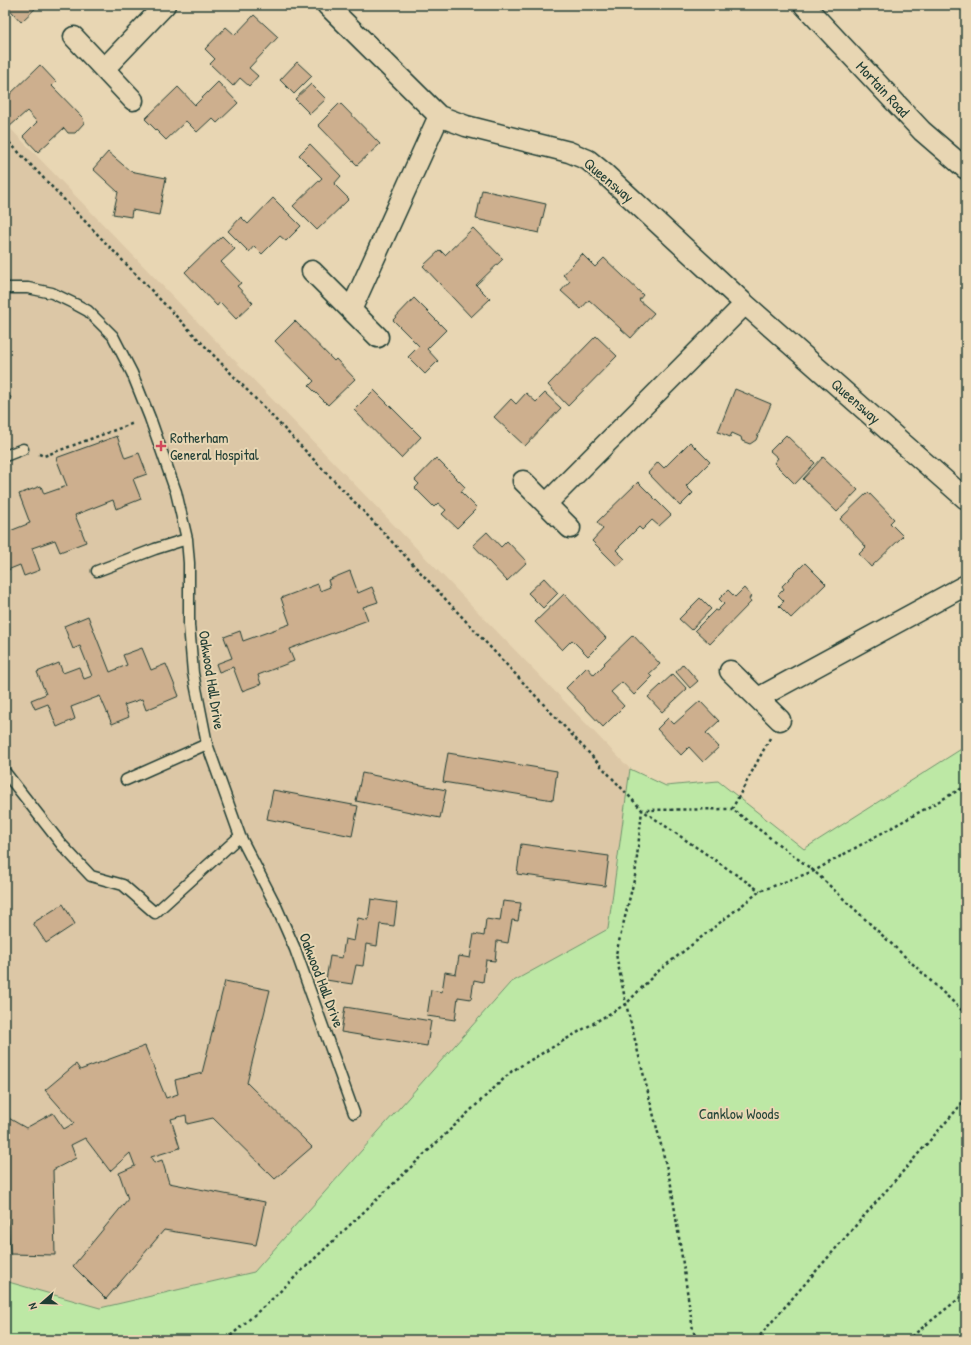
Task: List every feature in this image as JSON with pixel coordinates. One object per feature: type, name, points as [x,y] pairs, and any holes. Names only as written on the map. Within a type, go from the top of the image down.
[{"type":"street","points":[[104,69],[165,5]]},
{"type":"street","name":"Queensway","points":[[327,5],[439,116],[466,126],[570,152],[588,160],[745,304],[966,499]]},
{"type":"street","name":"Mortain Road","points":[[804,5],[922,131],[966,169]]},
{"type":"street","points":[[74,37],[133,100]]},
{"type":"street","points":[[351,310],[439,116]]},
{"type":"street","points":[[312,271],[378,337]]},
{"type":"street","points":[[546,504],[745,304]]},
{"type":"street","points":[[523,481],[570,528]]},
{"type":"street","points":[[758,698],[966,585]]},
{"type":"street","points":[[730,671],[780,720]]},
{"type":"lane","name":"Oakwood Hall Drive","points":[[5,288],[28,288],[52,293],[88,311],[113,336],[150,418],[176,492],[187,539],[189,563],[189,625],[193,673],[207,744],[240,836],[296,949],[354,1113]]},
{"type":"lane","points":[[5,456],[23,449]]},
{"type":"lane","points":[[97,571],[155,549],[187,539]]},
{"type":"lane","points":[[126,780],[207,744]]},
{"type":"lane","points":[[5,772],[62,845],[91,876],[123,885],[155,913],[240,836]]},
{"type":"path","points":[[5,138],[367,515],[642,810],[760,891]]},
{"type":"path","points":[[23,449],[44,456],[150,418]]},
{"type":"path","points":[[732,809],[780,720]]},
{"type":"path","points":[[226,1340],[271,1300],[512,1071],[626,1004],[656,973],[760,891],[814,871],[966,786]]},
{"type":"path","points":[[642,810],[732,809],[814,871],[966,1014]]},
{"type":"path","points":[[642,810],[635,876],[616,954],[626,1004],[671,1185],[692,1330],[697,1340]]},
{"type":"path","points":[[756,1340],[966,1099]]},
{"type":"path","points":[[907,1340],[966,1293]]},
{"type":"shaded area","name":"Rotherham General Hospital","points":[[5,123],[630,769],[608,929],[510,983],[254,1272],[100,1308],[5,1281]]},
{"type":"green space","name":"Canklow Woods","points":[[966,746],[966,1340],[5,1340],[5,1281],[100,1308],[254,1272],[510,983],[608,929],[630,769],[666,786],[718,781],[804,849]]},
{"type":"building","points":[[6,5],[39,5],[21,22]]},
{"type":"building","points":[[254,15],[278,37],[249,68],[258,76],[249,86],[240,78],[233,86],[210,64],[215,59],[205,49],[226,27],[235,35]]},
{"type":"building","points":[[297,62],[312,76],[294,94],[280,80]]},
{"type":"building","points":[[40,65],[56,82],[52,86],[83,118],[84,123],[75,133],[68,133],[64,128],[38,152],[23,136],[37,122],[27,111],[8,128],[5,125],[5,99]]},
{"type":"building","points":[[218,82],[238,103],[217,123],[212,118],[197,132],[186,121],[166,140],[145,119],[178,87],[195,105]]},
{"type":"building","points":[[311,84],[326,99],[310,114],[295,99]]},
{"type":"building","points":[[340,103],[380,144],[357,165],[318,125]]},
{"type":"building","points":[[310,144],[341,176],[334,184],[349,199],[317,230],[293,206],[322,178],[299,155]]},
{"type":"building","points":[[108,152],[130,171],[166,178],[159,215],[132,210],[131,217],[113,214],[118,192],[93,169]]},
{"type":"building","points":[[482,190],[546,204],[539,233],[476,219]]},
{"type":"building","points":[[273,198],[301,226],[286,241],[280,236],[262,254],[254,246],[249,252],[228,231],[241,217],[248,224]]},
{"type":"building","points":[[473,228],[503,259],[476,285],[490,299],[471,317],[423,266],[440,250],[445,255]]},
{"type":"building","points":[[222,236],[235,249],[221,262],[241,283],[237,286],[253,303],[236,319],[220,302],[217,306],[185,272]]},
{"type":"building","points":[[582,254],[595,267],[604,258],[643,295],[639,300],[654,313],[631,338],[589,300],[581,309],[561,291],[570,281],[563,275]]},
{"type":"building","points":[[414,298],[446,330],[427,349],[438,361],[425,374],[408,357],[419,346],[393,320]]},
{"type":"building","points":[[295,321],[334,361],[336,359],[355,379],[328,405],[309,386],[314,381],[275,341]]},
{"type":"building","points":[[596,336],[617,356],[568,406],[548,385]]},
{"type":"building","points":[[735,389],[771,404],[756,440],[750,444],[742,441],[741,437],[732,433],[730,437],[718,432]]},
{"type":"building","points":[[374,390],[421,437],[401,458],[354,410]]},
{"type":"building","points":[[526,393],[536,402],[545,393],[561,408],[525,446],[494,417],[511,399],[516,404]]},
{"type":"building","points":[[5,394],[11,397],[5,409]]},
{"type":"building","points":[[786,435],[815,463],[795,484],[774,463],[778,458],[770,451]]},
{"type":"building","points":[[117,436],[125,458],[139,453],[147,474],[133,479],[141,499],[116,509],[113,500],[75,515],[86,542],[60,552],[55,540],[32,548],[40,570],[24,576],[20,565],[5,571],[5,533],[30,523],[19,494],[41,486],[44,494],[67,486],[56,458]]},
{"type":"building","points":[[690,442],[710,462],[686,486],[693,493],[680,506],[648,473],[658,462],[664,468]]},
{"type":"building","points":[[823,457],[858,490],[837,512],[803,479]]},
{"type":"building","points":[[436,458],[465,487],[461,492],[477,508],[457,528],[442,514],[446,510],[438,503],[434,507],[415,488],[419,484],[415,480]]},
{"type":"building","points":[[638,482],[671,515],[659,526],[652,520],[642,530],[639,527],[616,550],[625,559],[617,566],[592,541],[603,529],[597,522]]},
{"type":"building","points":[[868,492],[894,519],[890,523],[903,536],[871,567],[859,554],[866,547],[840,519]]},
{"type":"building","points":[[487,532],[501,547],[507,541],[527,562],[507,581],[473,545]]},
{"type":"building","points":[[805,563],[826,584],[791,618],[779,606],[784,601],[778,595],[784,589],[782,586]]},
{"type":"building","points":[[350,571],[358,593],[372,587],[378,602],[363,607],[368,620],[289,649],[294,661],[258,675],[261,684],[242,691],[233,667],[219,672],[216,664],[232,658],[224,637],[240,631],[243,641],[290,624],[281,598],[318,584],[320,591],[330,587],[328,580]]},
{"type":"building","points":[[544,578],[558,593],[543,608],[528,593]]},
{"type":"building","points":[[744,588],[751,596],[749,599],[751,602],[710,644],[695,630],[715,610],[717,611],[724,604],[719,599],[728,590],[735,597]]},
{"type":"building","points":[[564,594],[606,638],[588,656],[572,640],[562,650],[535,622]]},
{"type":"building","points":[[700,598],[711,609],[691,630],[679,619]]},
{"type":"building","points":[[88,616],[110,672],[127,665],[123,655],[142,648],[151,670],[166,664],[179,696],[146,710],[142,699],[124,705],[129,717],[112,724],[100,696],[71,707],[75,719],[57,727],[48,704],[35,709],[31,700],[46,694],[37,672],[59,663],[63,673],[79,667],[84,679],[92,676],[80,646],[73,649],[64,626]]},
{"type":"building","points":[[633,635],[660,664],[649,674],[652,677],[634,695],[622,682],[611,692],[624,706],[603,727],[566,688],[587,667],[594,675],[605,664],[604,663]]},
{"type":"building","points":[[683,664],[698,681],[690,688],[676,672]]},
{"type":"building","points":[[673,674],[687,689],[662,712],[648,697]]},
{"type":"building","points":[[700,701],[719,721],[706,733],[719,747],[703,762],[689,747],[681,755],[657,729],[668,718],[674,724]]},
{"type":"building","points":[[448,753],[557,771],[553,800],[443,782]]},
{"type":"building","points":[[362,773],[446,790],[440,818],[356,801]]},
{"type":"building","points":[[273,790],[358,806],[352,836],[267,819]]},
{"type":"building","points":[[521,844],[609,856],[605,886],[517,874]]},
{"type":"building","points":[[371,899],[397,903],[394,926],[380,924],[377,946],[366,944],[363,966],[356,965],[352,984],[326,980],[330,956],[342,958],[345,939],[354,941],[358,918],[368,920]]},
{"type":"building","points":[[503,901],[521,903],[518,921],[512,920],[508,943],[497,941],[495,961],[486,960],[483,982],[474,980],[471,999],[458,997],[455,1020],[427,1016],[431,990],[442,992],[445,972],[456,974],[459,956],[470,958],[474,934],[484,936],[486,919],[500,921]]},
{"type":"building","points":[[63,904],[75,924],[46,943],[33,923]]},
{"type":"building","points":[[225,981],[270,990],[247,1083],[312,1147],[275,1179],[213,1118],[187,1124],[186,1115],[171,1119],[180,1148],[151,1157],[154,1163],[162,1160],[169,1183],[265,1202],[256,1245],[164,1230],[106,1299],[73,1266],[128,1199],[119,1173],[135,1166],[130,1153],[110,1171],[85,1138],[71,1145],[76,1158],[53,1170],[55,1255],[10,1254],[5,1170],[5,1116],[26,1128],[53,1113],[64,1129],[74,1123],[45,1090],[76,1064],[80,1070],[145,1046],[166,1098],[178,1094],[175,1080],[202,1073]]},
{"type":"building","points":[[345,1007],[431,1021],[427,1046],[341,1032]]},
{"type":"place","name":"Rotherham General Hospital","points":[[161,446]]}]
